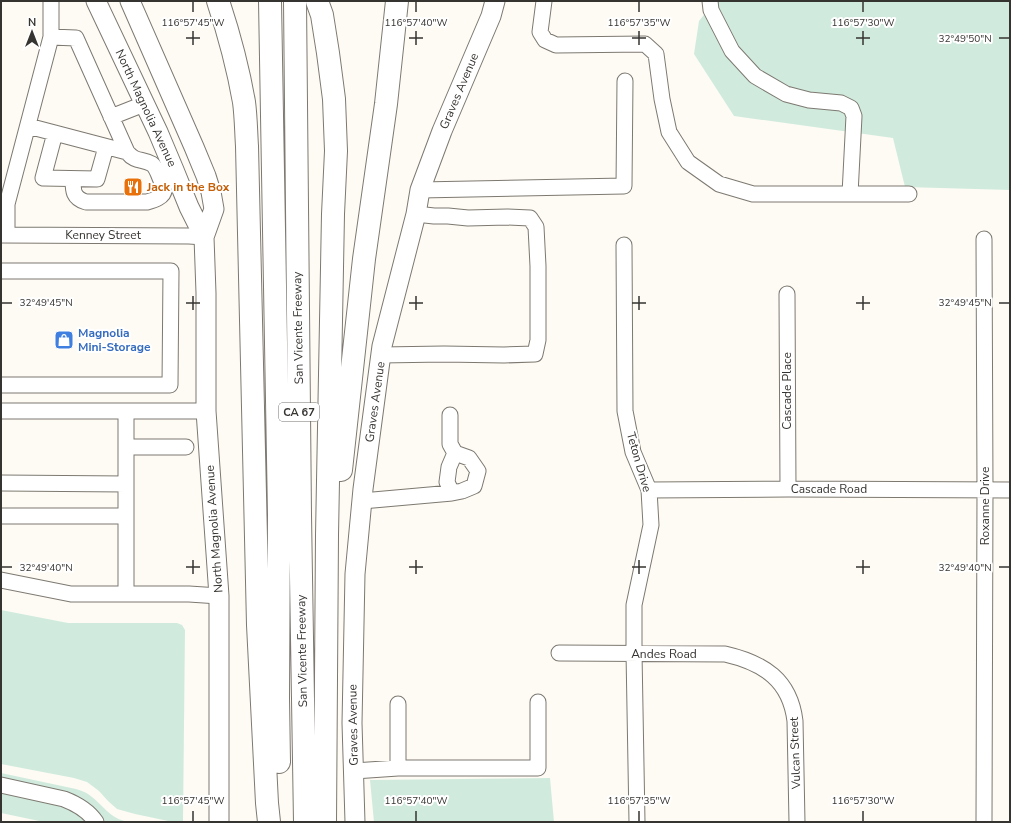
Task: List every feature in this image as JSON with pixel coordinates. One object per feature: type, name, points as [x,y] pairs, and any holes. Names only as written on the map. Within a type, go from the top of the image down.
[{"type":"highway","points":[[218,1],[236,64],[244,104],[247,146],[258,624],[266,803],[269,822]]},
{"type":"highway","name":"San Vicente Freeway","points":[[270,1],[279,515],[278,698],[280,822]]},
{"type":"highway","name":"San Vicente Freeway","points":[[295,1],[300,515],[305,822]]},
{"type":"highway","points":[[317,1],[322,15],[334,99],[336,151],[333,214],[327,535],[325,822]]},
{"type":"highway","points":[[327,535],[337,507],[364,259],[386,104],[397,1]]},
{"type":"main road","name":"North Magnolia Avenue","points":[[96,1],[174,170],[188,207],[204,237]]},
{"type":"main road","name":"North Magnolia Avenue","points":[[130,1],[206,176],[214,209],[204,237],[206,293],[206,411],[219,596],[219,822]]},
{"type":"main road","name":"Graves Avenue","points":[[355,822],[352,723],[356,574],[362,501],[382,346],[416,214],[420,190],[442,131],[491,16],[495,1]]},
{"type":"street","points":[[4,235],[7,204],[51,37],[51,1]]},
{"type":"street","points":[[544,1],[540,32],[545,40],[556,45],[645,44],[656,54],[662,99],[669,132],[688,162],[719,184],[753,194],[909,194]]},
{"type":"street","points":[[710,1],[712,10],[732,51],[755,76],[786,94],[809,100],[841,103],[851,108],[854,116],[850,194]]},
{"type":"street","points":[[51,37],[76,38],[127,152],[132,158],[148,162],[154,166],[164,186],[164,190],[161,196],[147,202],[86,202],[76,197],[73,179]]},
{"type":"street","points":[[420,190],[624,186],[625,81]]},
{"type":"street","points":[[111,117],[144,104]]},
{"type":"street","points":[[28,126],[127,152]]},
{"type":"street","points":[[55,133],[43,178],[97,179],[106,147]]},
{"type":"street","points":[[381,355],[535,354],[538,340],[538,266],[536,227],[530,218],[468,218],[416,214]]},
{"type":"street","name":"Kenney Street","points":[[4,235],[204,237]]},
{"type":"street","name":"Roxanne Drive","points":[[984,239],[984,822]]},
{"type":"street","name":"Teton Drive","points":[[624,245],[626,411],[634,452],[649,490],[650,525],[634,605],[637,822]]},
{"type":"street","points":[[1,271],[170,271],[170,385],[1,385]]},
{"type":"street","name":"Cascade Place","points":[[787,294],[788,489]]},
{"type":"street","points":[[1,411],[206,411]]},
{"type":"street","points":[[126,411],[126,594]]},
{"type":"street","points":[[450,415],[450,444],[454,453],[449,467],[447,482],[452,493]]},
{"type":"street","points":[[126,447],[186,447]]},
{"type":"street","points":[[362,501],[452,493],[474,486],[478,471],[469,458],[454,453]]},
{"type":"street","points":[[1,483],[126,484]]},
{"type":"street","name":"Cascade Road","points":[[649,490],[1010,490]]},
{"type":"street","points":[[1,516],[126,516]]},
{"type":"street","points":[[1,580],[71,594],[189,594],[219,596]]},
{"type":"street","name":"Andes Road","points":[[559,653],[726,654],[748,660],[765,670]]},
{"type":"street","name":"Vulcan Street","points":[[765,670],[780,683],[786,691],[794,710],[797,822]]},
{"type":"street","points":[[354,771],[398,768],[538,768],[538,702]]},
{"type":"street","points":[[398,704],[398,768]]},
{"type":"street","points":[[1,785],[73,802],[84,809],[96,822]]},
{"type":"green space","points":[[715,1],[1010,1],[1010,190],[905,187],[893,138],[734,116],[694,54],[699,21]]},
{"type":"green space","points":[[1,610],[68,623],[177,623],[182,625],[185,630],[183,822],[173,822],[117,809],[99,791],[87,782],[74,778],[1,764]]},
{"type":"green space","points":[[1,773],[81,790],[87,793],[116,818],[129,822],[104,822],[101,815],[89,803],[74,795],[1,778]]},
{"type":"green space","points":[[550,778],[554,822],[374,822],[370,780]]},
{"type":"green space","points":[[1,793],[63,807],[77,814],[85,822],[44,822],[1,813]]},
{"type":"place","name":"Jack in the Box","points":[[133,187]]},
{"type":"place","name":"Magnolia Mini-Storage","points":[[64,340]]}]
